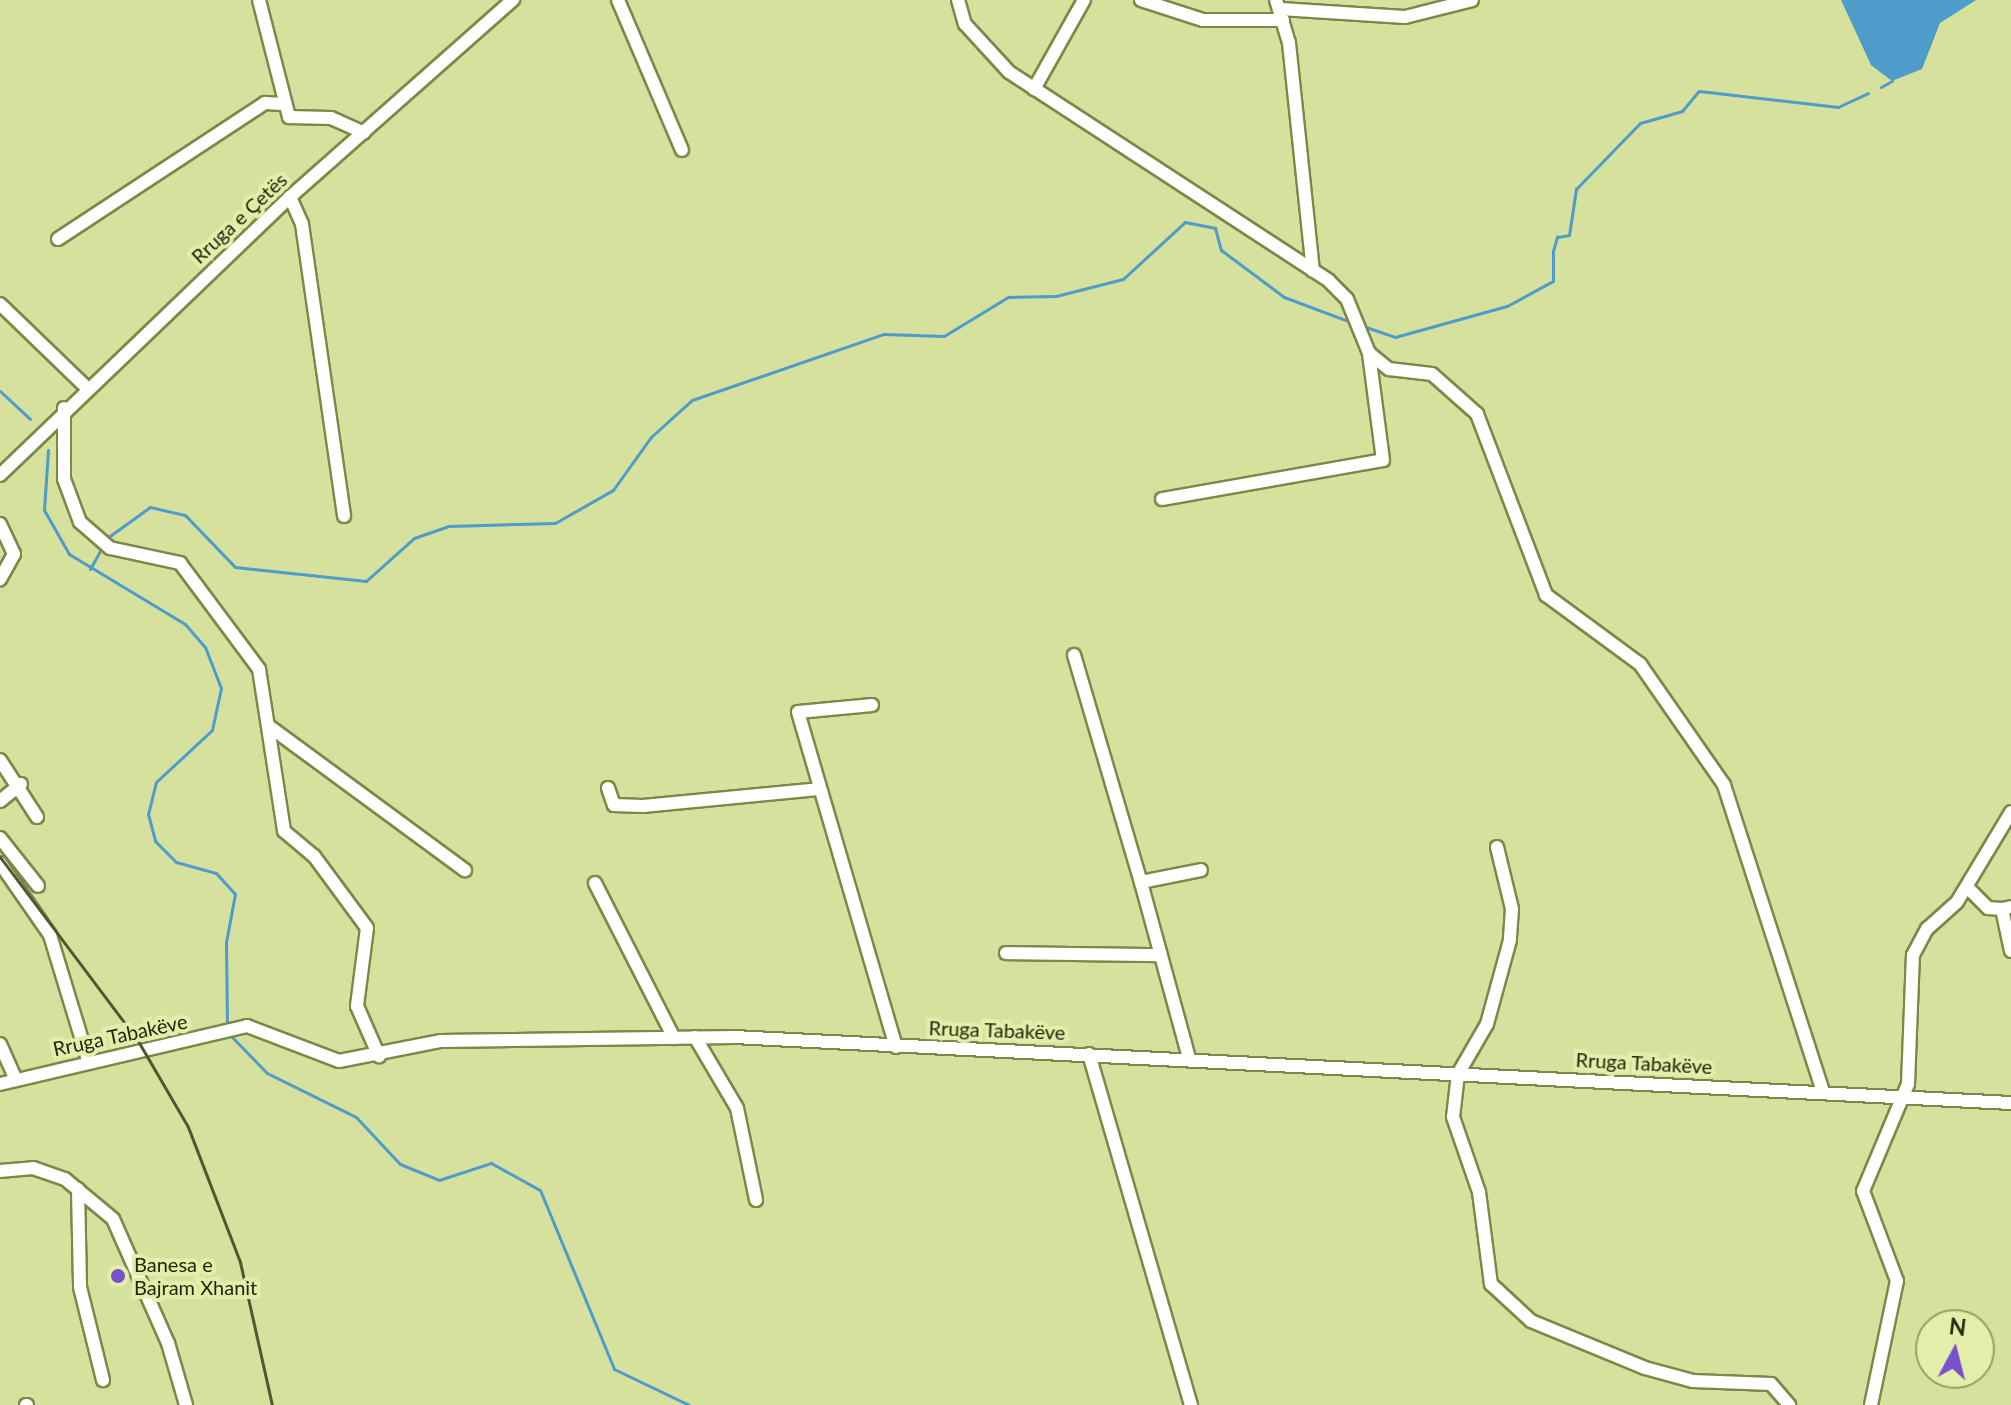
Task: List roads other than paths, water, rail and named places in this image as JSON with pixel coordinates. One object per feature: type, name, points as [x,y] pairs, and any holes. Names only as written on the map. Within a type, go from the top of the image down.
[{"type":"street","points":[[259,0],[282,104],[295,120],[331,118],[364,133]]},
{"type":"street","name":"Rruga e Çetës","points":[[0,475],[64,408],[290,197],[513,0]]},
{"type":"street","points":[[618,0],[682,150]]},
{"type":"street","points":[[958,0],[965,24],[1034,89],[1313,271],[1347,299],[1369,353],[1383,460],[1162,499]]},
{"type":"street","points":[[1034,89],[1084,0]]},
{"type":"street","points":[[1141,0],[1203,20],[1280,10],[1405,17],[1472,0]]},
{"type":"street","points":[[1280,10],[1313,271]]},
{"type":"street","points":[[58,239],[265,103],[282,104]]},
{"type":"street","points":[[290,197],[302,224],[344,516]]},
{"type":"street","points":[[0,304],[86,387]]},
{"type":"street","points":[[1369,353],[1389,369],[1432,374],[1477,414],[1546,595],[1640,664],[1704,748],[1760,884],[1823,1092]]},
{"type":"street","points":[[64,408],[64,479],[80,522],[110,548],[168,558],[186,568],[259,669],[284,831],[314,856],[367,928],[357,1006],[379,1056]]},
{"type":"street","points":[[0,524],[14,554],[0,579]]},
{"type":"street","points":[[1074,655],[1189,1058]]},
{"type":"street","points":[[872,705],[798,712],[818,789],[896,1047]]},
{"type":"street","points":[[270,727],[465,870]]},
{"type":"street","points":[[0,760],[21,784],[37,817]]},
{"type":"street","points":[[0,801],[21,784]]},
{"type":"street","points":[[608,788],[614,805],[643,806],[818,789]]},
{"type":"street","points":[[1871,1405],[1897,1281],[1863,1191],[1905,1097],[1913,955],[1967,887],[2011,812]]},
{"type":"street","points":[[0,838],[38,886]]},
{"type":"street","points":[[1497,847],[1512,909],[1510,940],[1487,1024],[1458,1074],[1453,1117],[1479,1192],[1483,1262],[1511,1307],[1668,1376],[1771,1384],[1789,1405]]},
{"type":"street","points":[[0,863],[50,935],[88,1060]]},
{"type":"street","points":[[1141,882],[1201,870]]},
{"type":"street","points":[[595,883],[674,1038]]},
{"type":"street","points":[[1967,887],[1988,908],[2006,908],[2011,951]]},
{"type":"street","points":[[1006,953],[1158,955]]},
{"type":"street","name":"Rruga Tabakëve","points":[[0,1084],[88,1060],[130,1058],[159,1043],[234,1027],[263,1030],[325,1060],[379,1056],[441,1041],[695,1037],[1189,1058],[2011,1103]]},
{"type":"street","points":[[695,1037],[737,1108],[756,1200]]},
{"type":"street","points":[[0,1044],[16,1080]]},
{"type":"street","points":[[1089,1054],[1191,1405]]},
{"type":"street","points":[[0,1171],[33,1168],[78,1189],[125,1239],[186,1405]]},
{"type":"street","points":[[78,1189],[80,1287],[103,1380]]},
{"type":"water","points":[[1841,0],[1976,0],[1940,23],[1922,69],[1892,81],[1871,65]]},
{"type":"waterway","points":[[1881,87],[1892,81]]},
{"type":"waterway","points":[[1366,327],[1395,337],[1507,306],[1553,281],[1553,251],[1557,237],[1569,235],[1576,189],[1640,123],[1682,111],[1699,91],[1838,107],[1868,93]]},
{"type":"waterway","points":[[107,538],[150,507],[185,515],[235,567],[366,581],[414,538],[448,526],[555,523],[613,490],[651,437],[692,400],[884,334],[944,336],[1008,297],[1056,296],[1123,279],[1185,222],[1215,228],[1221,250],[1284,297],[1348,321]]},
{"type":"waterway","points":[[0,391],[30,419]]},
{"type":"waterway","points":[[48,450],[44,510],[69,554],[185,624],[205,647],[221,688],[212,730],[156,782],[148,814],[155,841],[176,862],[216,873],[235,894],[226,942],[227,1028]]},
{"type":"waterway","points":[[90,569],[100,551]]},
{"type":"waterway","points":[[230,1035],[267,1073],[356,1117],[400,1164],[439,1180],[491,1163],[540,1190],[614,1369],[689,1405]]},
{"type":"railway","points":[[0,857],[138,1041],[188,1127],[240,1262],[272,1405]]},
{"type":"place","name":"Banesa e Bajram Xhanit","points":[[118,1276]]}]
